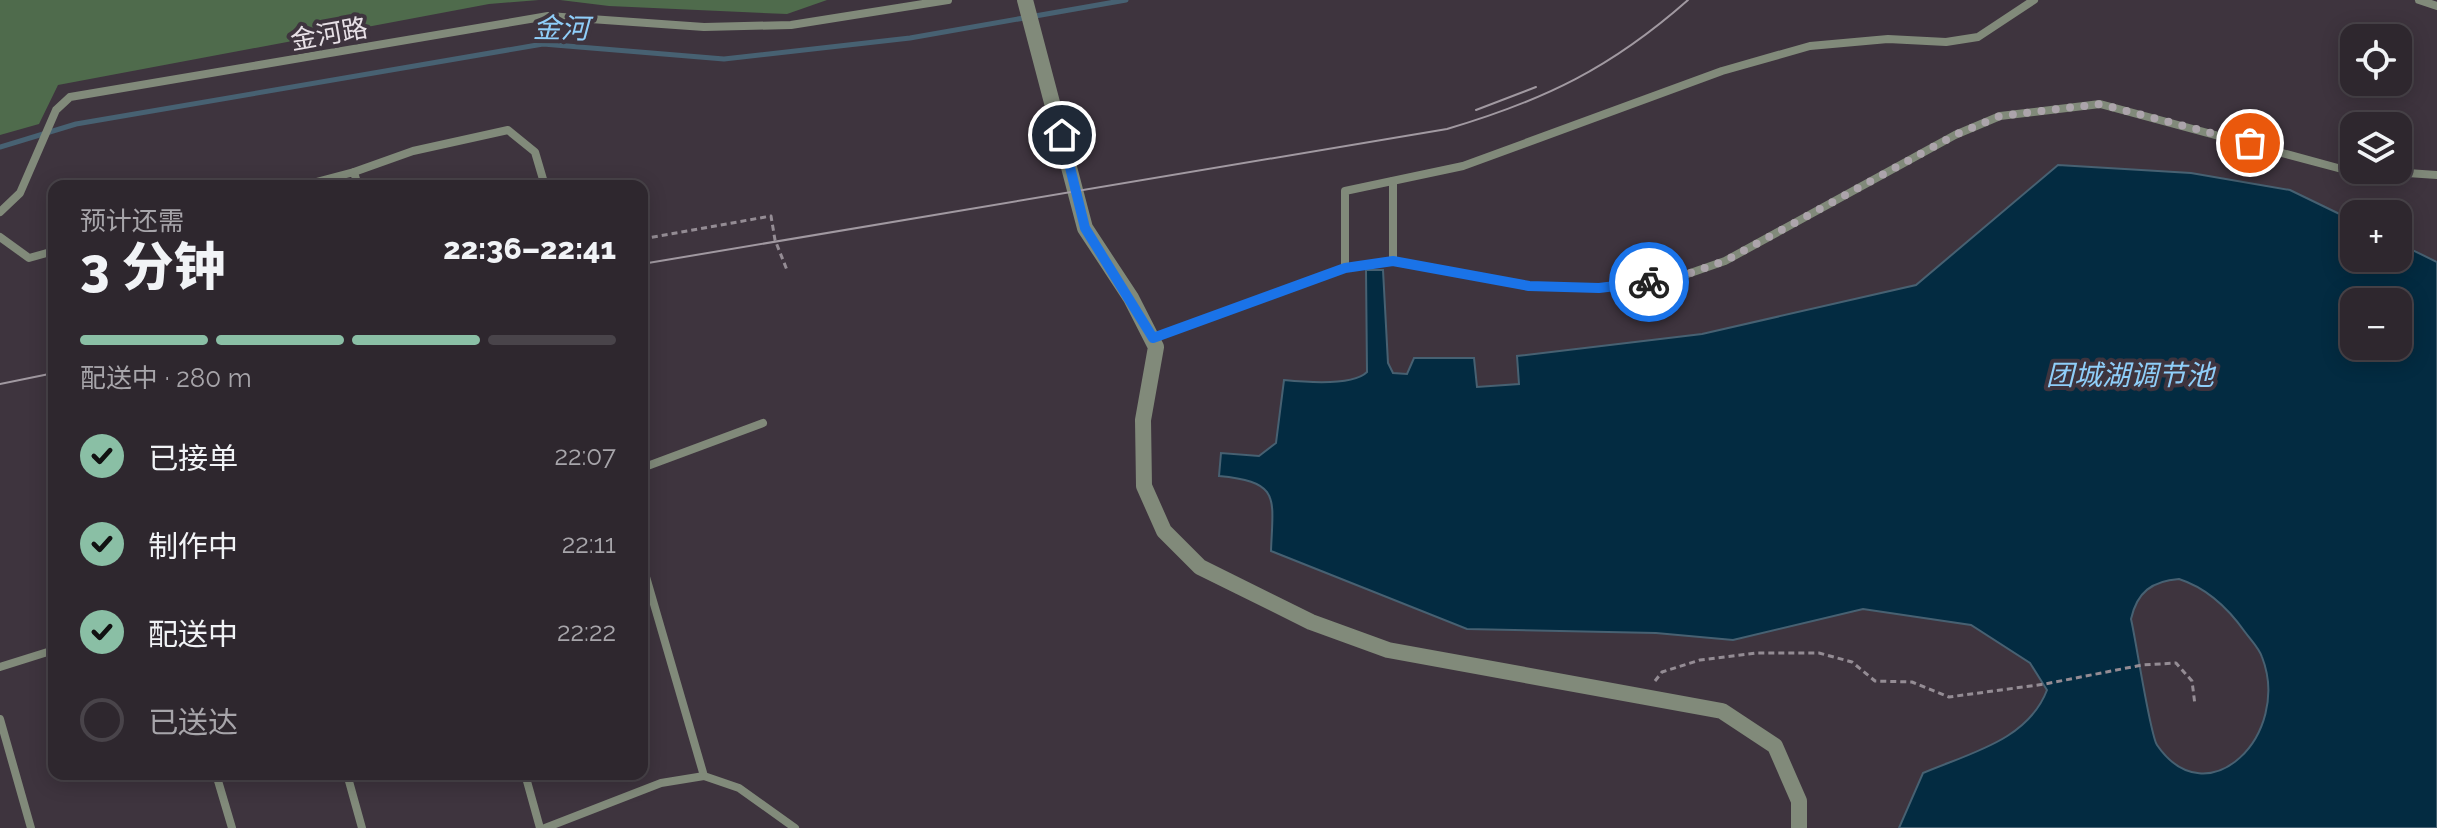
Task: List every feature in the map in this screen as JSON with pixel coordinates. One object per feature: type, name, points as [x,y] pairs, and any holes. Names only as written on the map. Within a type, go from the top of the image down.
[{"type":"street","points":[[1025,0],[1085,228],[1156,347],[1143,420],[1144,486],[1164,531],[1200,567],[1311,622],[1388,650],[1722,711],[1775,746],[1799,801],[1799,828]]},
{"type":"lane","name":"金河路","points":[[0,212],[20,193],[56,110],[70,97],[548,16],[704,27],[791,25],[948,0]]},
{"type":"lane","points":[[1345,268],[1345,191],[1463,166],[1722,71],[1810,46],[1888,39],[1946,42],[1978,37],[2034,0]]},
{"type":"lane","points":[[2419,0],[2437,6]]},
{"type":"lane","points":[[1153,338],[1345,268],[1393,261],[1529,286],[1599,288],[1676,278],[1725,261],[1955,135],[2000,116],[2100,104],[2340,168]]},
{"type":"lane","points":[[324,180],[413,151],[508,130],[535,152],[543,180]]},
{"type":"lane","points":[[354,172],[356,180]]},
{"type":"lane","points":[[2412,173],[2437,175]]},
{"type":"lane","points":[[1393,181],[1393,261]]},
{"type":"lane","points":[[0,237],[29,258],[48,253]]},
{"type":"lane","points":[[648,466],[763,423]]},
{"type":"lane","points":[[648,584],[704,776]]},
{"type":"lane","points":[[0,667],[48,652]]},
{"type":"lane","points":[[0,719],[31,828]]},
{"type":"lane","points":[[527,780],[543,828],[661,783],[704,776],[739,788],[795,828]]},
{"type":"lane","points":[[218,780],[232,828]]},
{"type":"lane","points":[[349,780],[362,828]]},
{"type":"path","points":[[648,238],[771,216],[772,230],[787,270]]},
{"type":"path","points":[[1643,697],[1662,672],[1700,660],[1756,653],[1819,653],[1852,662],[1875,681],[1912,682],[1949,697],[2045,684],[2142,665],[2176,663],[2192,681],[2195,705]]},
{"type":"green space","points":[[0,0],[539,0],[489,4],[58,85],[39,124],[0,135]]},
{"type":"green space","points":[[560,0],[827,0],[787,14],[609,6]]},
{"type":"water","name":"团城湖调节池","points":[[2058,165],[2191,173],[2290,190],[2340,214],[2340,272],[2412,272],[2412,250],[2437,262],[2437,828],[1899,828],[1923,773],[1996,743],[2012,733],[2038,707],[2047,690],[2030,663],[1971,625],[1863,609],[1733,640],[1656,633],[1467,629],[1271,551],[1272,505],[1269,496],[1254,483],[1219,476],[1221,453],[1259,456],[1276,443],[1284,380],[1340,381],[1367,372],[1366,270],[1383,270],[1388,363],[1393,373],[1407,374],[1414,358],[1474,358],[1477,387],[1519,384],[1517,356],[1702,334],[1916,285]],"holes":[[[2179,579],[2199,588],[2224,607],[2259,650],[2268,686],[2265,714],[2255,738],[2240,758],[2221,770],[2199,773],[2177,766],[2157,745],[2131,619],[2137,602],[2154,585]]]},
{"type":"waterway","name":"金河","points":[[0,147],[76,124],[543,44],[724,59],[910,38],[1126,0]]},
{"type":"tram line","points":[[648,263],[1447,129],[1515,106],[1575,79],[1632,45],[1688,0]]},
{"type":"tram line","points":[[1476,110],[1536,87]]},
{"type":"tram line","points":[[0,384],[48,374]]},
{"type":"way so far","points":[[1649,282],[1676,278],[1725,261],[1955,135],[2000,116],[2100,104],[2250,143]]},
{"type":"route","points":[[1062,135],[1085,228],[1153,338],[1345,268],[1393,261],[1529,286],[1599,288],[1649,282]]}]
